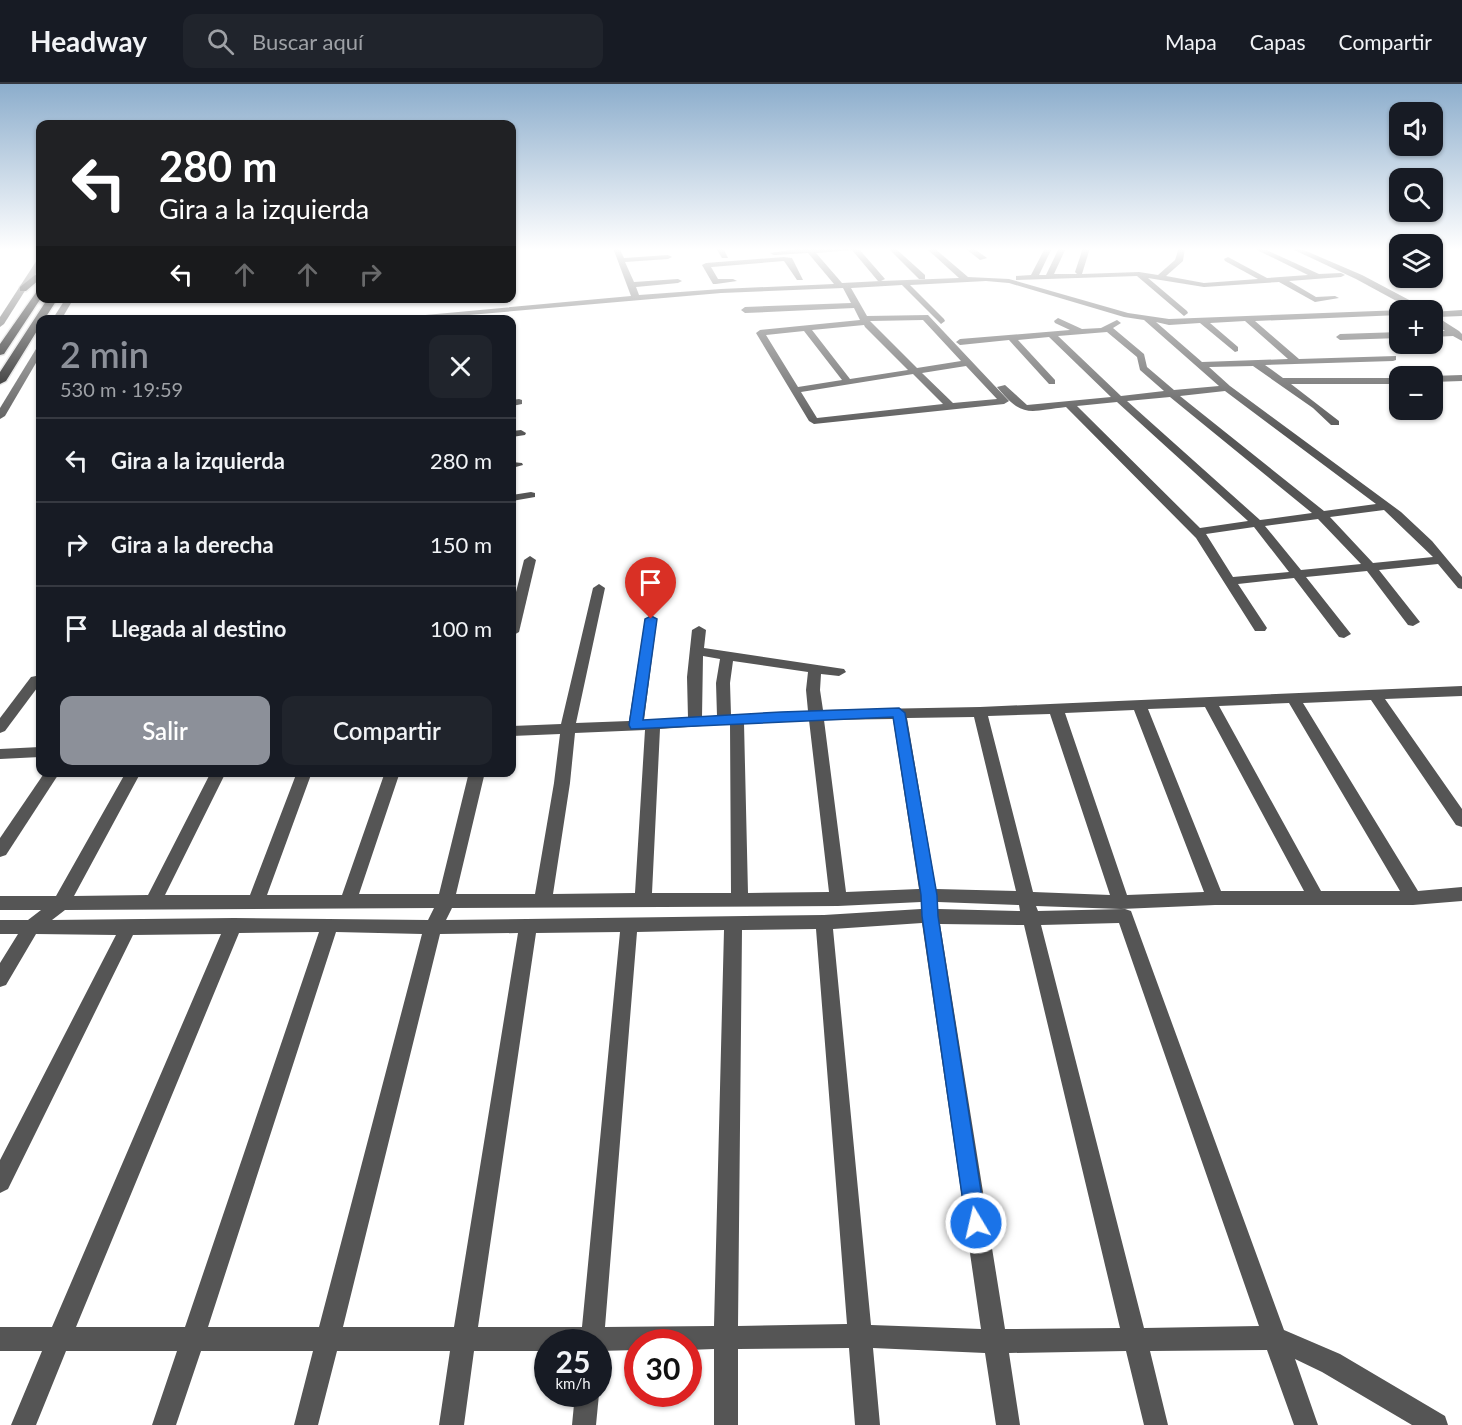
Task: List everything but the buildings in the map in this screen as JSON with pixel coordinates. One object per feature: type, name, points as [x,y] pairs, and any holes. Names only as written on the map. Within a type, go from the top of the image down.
[{"type":"highway","points":[[0,352],[28,311]]},
{"type":"highway","points":[[0,381],[36,325]]},
{"type":"street","points":[[0,324],[9,311]]},
{"type":"street","points":[[467,315],[493,311]]},
{"type":"street","points":[[750,318],[811,311]]},
{"type":"street","points":[[859,311],[865,320],[950,406]]},
{"type":"street","points":[[930,311],[1020,406],[1027,408],[1227,388]]},
{"type":"street","points":[[1112,311],[1148,320],[1168,322],[1389,313]]},
{"type":"street","points":[[1443,315],[1462,313]]},
{"type":"street","points":[[960,342],[1109,329],[1127,315]]},
{"type":"street","points":[[1328,316],[1337,323]]},
{"type":"street","points":[[925,317],[967,363],[1005,399],[1000,402],[950,406],[815,426],[796,390],[750,318],[807,327],[865,320],[925,317]]},
{"type":"street","points":[[1248,319],[1295,360]]},
{"type":"street","points":[[1148,320],[1227,388],[1386,506],[1420,536],[1462,585]]},
{"type":"street","points":[[1058,321],[1081,332]]},
{"type":"street","points":[[1203,321],[1235,349]]},
{"type":"street","points":[[1443,324],[1459,336]]},
{"type":"street","points":[[807,327],[848,382]]},
{"type":"street","points":[[1109,329],[1142,356],[1143,368],[1170,393],[1321,515],[1371,567],[1413,622]]},
{"type":"street","points":[[1347,330],[1356,337]]},
{"type":"street","points":[[1053,335],[1119,399],[1257,523],[1344,633]]},
{"type":"street","points":[[1443,335],[1459,336]]},
{"type":"street","points":[[1340,337],[1389,336]]},
{"type":"street","points":[[1012,338],[1052,382]]},
{"type":"street","points":[[0,416],[36,356]]},
{"type":"street","points":[[1200,365],[1393,358]]},
{"type":"street","points":[[1254,362],[1335,423]]},
{"type":"street","points":[[796,390],[967,363]]},
{"type":"street","points":[[1443,379],[1462,378]]},
{"type":"street","points":[[1281,381],[1389,381]]},
{"type":"street","points":[[1069,404],[1196,532],[1231,580],[1260,628]]},
{"type":"street","points":[[516,497],[531,495]]},
{"type":"street","points":[[1196,532],[1386,506]]},
{"type":"street","points":[[516,616],[530,560]]},
{"type":"street","points":[[1231,580],[1441,560]]},
{"type":"street","points":[[543,900],[562,783],[568,727],[599,588]]},
{"type":"street","points":[[636,725],[651,619]]},
{"type":"street","points":[[695,722],[694,677],[699,630]]},
{"type":"street","points":[[697,651],[839,672]]},
{"type":"street","points":[[727,656],[723,683],[731,719],[740,899]]},
{"type":"street","points":[[815,669],[813,690],[838,899]]},
{"type":"street","points":[[0,729],[36,680]]},
{"type":"street","points":[[516,731],[817,715],[980,711],[1462,691]]},
{"type":"street","points":[[1376,695],[1462,821]]},
{"type":"street","points":[[1294,699],[1413,898]]},
{"type":"street","points":[[1210,702],[1316,898]]},
{"type":"street","points":[[1139,705],[1215,898]]},
{"type":"street","points":[[1056,708],[1121,902]]},
{"type":"street","points":[[980,711],[1156,1425]]},
{"type":"street","points":[[899,713],[993,1341],[1008,1425]]},
{"type":"street","points":[[643,899],[653,725]]},
{"type":"street","points":[[0,754],[36,752]]},
{"type":"street","points":[[0,851],[50,777]]},
{"type":"street","points":[[0,979],[31,928],[61,903],[131,777]]},
{"type":"street","points":[[154,901],[216,777]]},
{"type":"street","points":[[255,903],[303,777]]},
{"type":"street","points":[[348,902],[391,777]]},
{"type":"street","points":[[306,1425],[433,927],[446,902],[476,777]]},
{"type":"street","points":[[0,903],[838,899],[929,905],[978,919],[1027,908],[1121,902],[1215,898],[1413,898],[1462,894]]},
{"type":"street","points":[[0,927],[330,925],[433,927],[824,922],[929,905]]},
{"type":"street","points":[[1027,908],[1125,916],[1306,1425]]},
{"type":"street","points":[[824,922],[868,1425]]},
{"type":"street","points":[[726,1425],[733,923]]},
{"type":"street","points":[[23,1425],[234,925]]},
{"type":"street","points":[[164,1425],[330,925]]},
{"type":"street","points":[[593,1329],[629,925]]},
{"type":"street","points":[[451,1425],[528,926]]},
{"type":"street","points":[[0,1182],[128,928]]},
{"type":"street","points":[[612,1340],[861,1336],[993,1341],[1275,1338],[1331,1363],[1436,1425]]},
{"type":"street","points":[[0,1339],[327,1338],[534,1341]]},
{"type":"street","points":[[584,1425],[586,1407]]},
{"type":"route","points":[[651,619],[636,725],[737,718],[899,713],[929,895],[930,916],[976,1223]]}]
